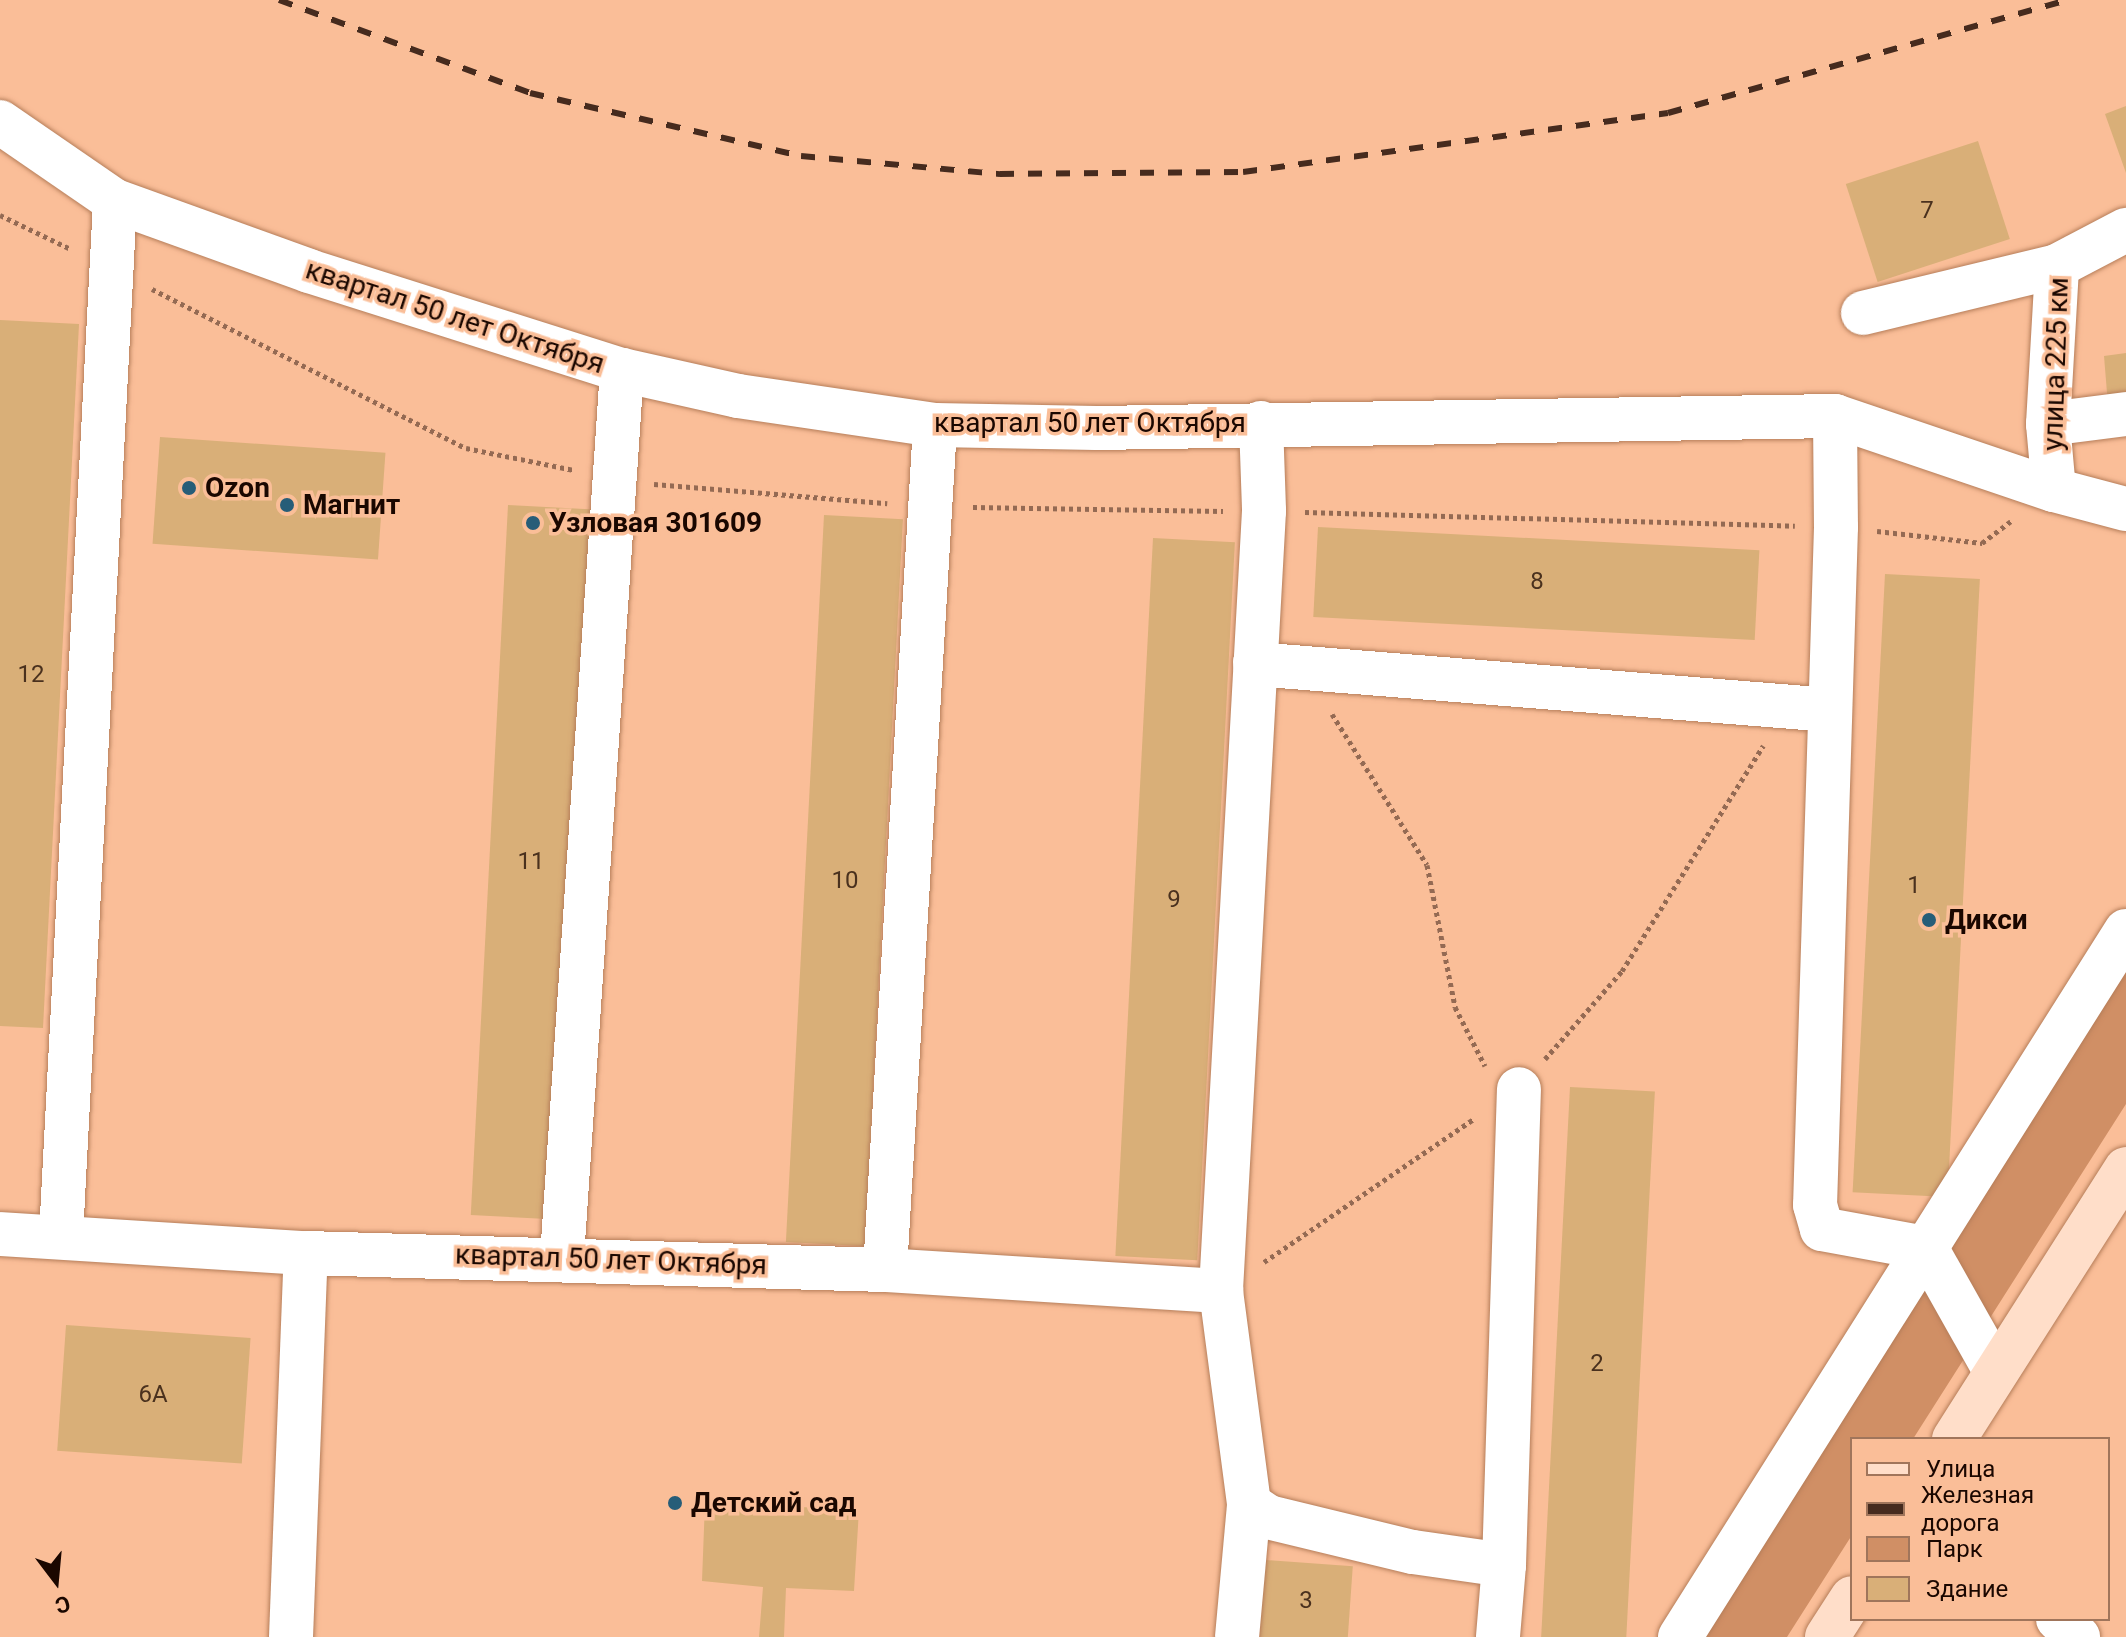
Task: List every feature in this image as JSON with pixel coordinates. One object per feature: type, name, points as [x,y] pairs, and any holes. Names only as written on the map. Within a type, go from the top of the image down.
[{"type":"main road","points":[[1955,1437],[2126,1169]]},
{"type":"main road","points":[[1827,1637],[1850,1601]]},
{"type":"street","name":"квартал 50 лет Октября","points":[[0,122],[115,201],[309,271],[622,370],[738,396],[935,425],[1096,428],[1835,416],[2054,490],[2126,509]]},
{"type":"street","points":[[61,1236],[115,201]]},
{"type":"street","name":"улица 225 км","points":[[2054,490],[2048,424],[2057,266],[2126,230]]},
{"type":"street","points":[[1863,313],[2057,266]]},
{"type":"street","points":[[562,1257],[622,370]]},
{"type":"street","points":[[2048,424],[2126,414]]},
{"type":"street","points":[[1835,416],[1830,710],[1815,1205],[1822,1229],[1926,1248]]},
{"type":"street","points":[[1237,1637],[1249,1504],[1221,1291],[1264,511],[1261,423]]},
{"type":"street","points":[[885,1270],[935,425]]},
{"type":"street","points":[[1255,664],[1830,710]]},
{"type":"street","points":[[1680,1637],[2126,931]]},
{"type":"street","points":[[1498,1637],[1504,1565],[1519,1089]]},
{"type":"street","name":"квартал 50 лет Октября","points":[[0,1234],[306,1253],[562,1257],[885,1270],[1221,1291]]},
{"type":"street","points":[[1926,1248],[1996,1372]]},
{"type":"street","points":[[291,1637],[306,1253]]},
{"type":"street","points":[[1249,1504],[1268,1517],[1413,1552],[1504,1565]]},
{"type":"street","points":[[2060,1621],[2078,1637]]},
{"type":"path","points":[[1221,1291],[1519,1089],[1622,971],[1788,707]]},
{"type":"path","points":[[1330,711],[1427,865],[1455,1007],[1488,1071],[1519,1089]]},
{"type":"green space","points":[[2126,970],[2126,1104],[1914,1437],[1850,1437],[1850,1538],[1787,1637],[1682,1637]]},
{"type":"building","points":[[2126,106],[2126,173],[2105,114]]},
{"type":"building","points":[[1978,141],[2010,239],[1878,282],[1846,184]]},
{"type":"building","points":[[0,320],[79,324],[43,1028],[0,1026]]},
{"type":"building","points":[[2126,353],[2126,403],[2108,405],[2104,356]]},
{"type":"building","points":[[160,437],[385,453],[378,560],[153,544]]},
{"type":"building","points":[[508,505],[594,510],[557,1220],[471,1215]]},
{"type":"building","points":[[824,515],[903,519],[865,1246],[786,1242]]},
{"type":"building","points":[[1318,527],[1759,550],[1755,640],[1313,617]]},
{"type":"building","points":[[1153,538],[1235,542],[1197,1260],[1115,1256]]},
{"type":"building","points":[[1885,574],[1980,579],[1947,1197],[1853,1192]]},
{"type":"building","points":[[1570,1087],[1655,1091],[1626,1637],[1541,1637]]},
{"type":"building","points":[[66,1325],[251,1338],[242,1464],[57,1451]]},
{"type":"building","name":"Детский сад","points":[[705,1502],[859,1510],[854,1591],[786,1588],[784,1637],[759,1637],[763,1587],[702,1581]]},
{"type":"building","points":[[1265,1560],[1353,1566],[1348,1637],[1260,1637]]},
{"type":"railway","points":[[279,0],[530,93],[801,156],[1000,174],[1243,172],[1668,113],[2067,0]]},
{"type":"place","name":"Ozon","points":[[189,488]]},
{"type":"place","name":"Магнит","points":[[287,505]]},
{"type":"place","name":"Узловая 301609","points":[[533,523]]},
{"type":"place","name":"Дикси","points":[[1929,920]]},
{"type":"place","name":"Детский сад","points":[[675,1503]]}]
